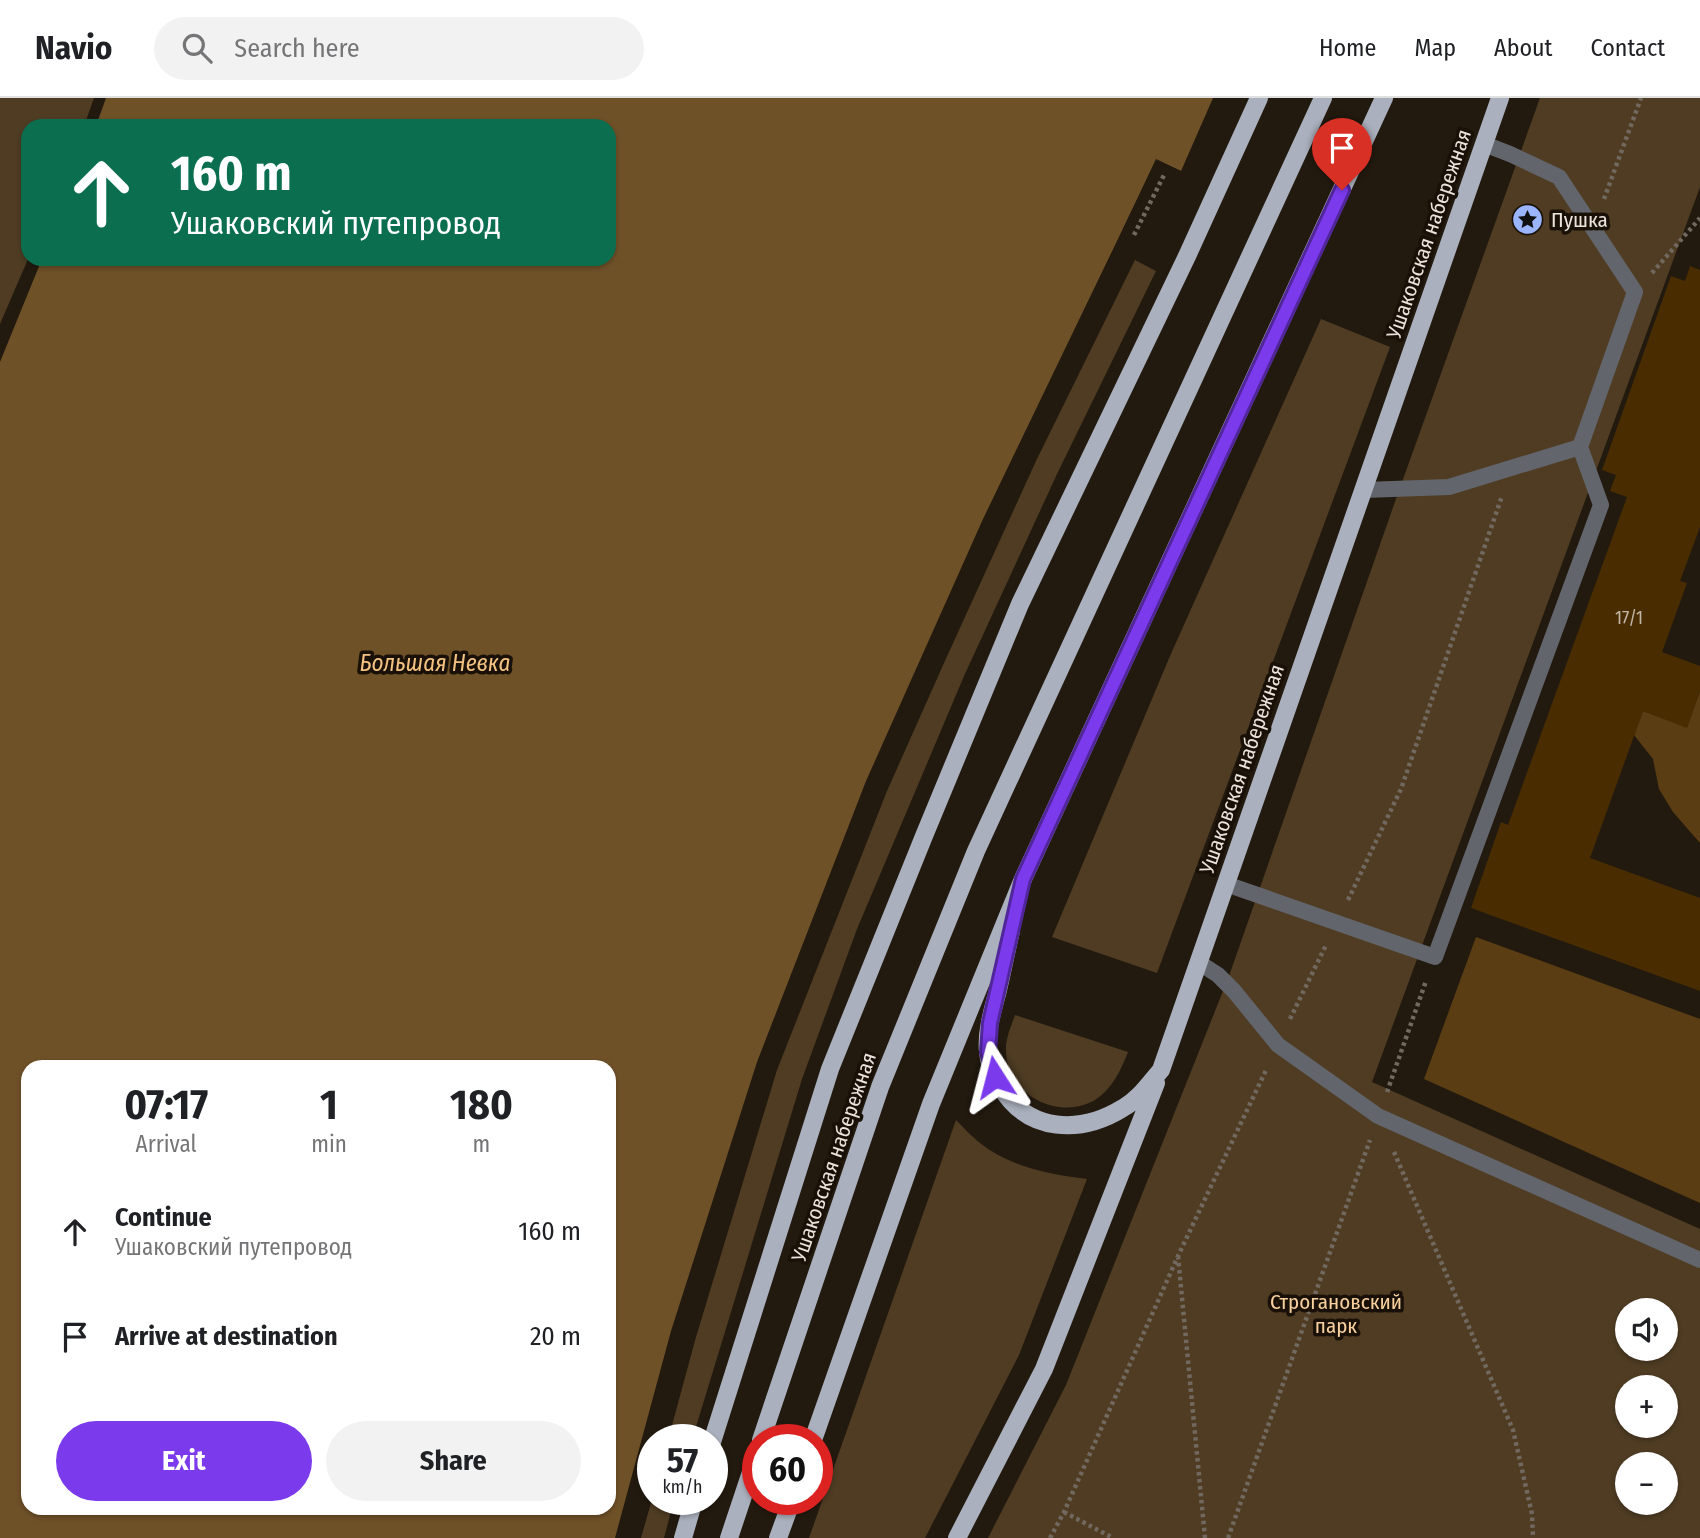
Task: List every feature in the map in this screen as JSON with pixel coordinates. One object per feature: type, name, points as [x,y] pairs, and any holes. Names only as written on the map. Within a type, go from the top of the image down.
[{"type":"main road","points":[[718,1424],[830,1069],[930,823],[1020,604],[1188,254],[1259,98]]},
{"type":"main road","name":"Ушаковская набережная","points":[[766,1424],[880,1087],[976,851],[1323,98]]},
{"type":"main road","name":"Ушаковская набережная","points":[[819,1424],[931,1104],[1023,879],[1384,98]]},
{"type":"main road","name":"Ушаковская набережная","points":[[1023,879],[990,1023],[988,1052],[995,1077],[1007,1098],[1026,1116],[1052,1125],[1077,1125],[1123,1108],[1140,1095],[1161,1070],[1500,98]]},
{"type":"main road","points":[[957,1538],[1044,1369],[1161,1070]]},
{"type":"main road","points":[[729,1538],[742,1499]]},
{"type":"main road","points":[[683,1538],[690,1515]]},
{"type":"main road","points":[[778,1538],[786,1515]]},
{"type":"lane","points":[[1226,884],[1435,957],[1601,505],[1580,447],[1635,292],[1559,177],[1484,144]]},
{"type":"lane","points":[[1364,490],[1449,487],[1580,447]]},
{"type":"lane","points":[[1198,962],[1226,983],[1278,1045],[1378,1116],[1700,1261]]},
{"type":"path","points":[[1594,227],[1641,98]]},
{"type":"path","points":[[1134,235],[1164,174]]},
{"type":"path","points":[[1635,292],[1700,218]]},
{"type":"path","points":[[1050,1538],[1178,1256],[1401,789],[1512,469]]},
{"type":"path","points":[[1228,1538],[1435,957]]},
{"type":"path","points":[[1378,1116],[1513,1430],[1532,1514],[1533,1538]]},
{"type":"path","points":[[1178,1256],[1205,1538]]},
{"type":"path","points":[[1064,1512],[1113,1538]]},
{"type":"green space","points":[[0,98],[94,98],[86,119],[21,119],[21,266],[25,266],[0,324]]},
{"type":"green space","name":"Строгановский парк","points":[[1540,98],[1700,98],[1700,187],[1372,1082],[1700,1229],[1700,1538],[988,1538],[1066,1385],[1229,976]]},
{"type":"green space","points":[[1135,260],[1156,271],[1057,474],[964,676],[857,929],[802,1079],[697,1424],[672,1424],[777,1070],[887,791],[1036,461]]},
{"type":"green space","points":[[1321,319],[1390,347],[1157,973],[1052,937],[1170,656]]},
{"type":"green space","points":[[1015,1015],[1128,1052],[1119,1072],[1101,1096],[1081,1106],[1051,1105],[1025,1092],[1015,1081],[1009,1067],[1006,1042]]},
{"type":"green space","points":[[956,1120],[980,1143],[1017,1164],[1044,1172],[1087,1179],[1019,1355],[925,1538],[809,1538],[817,1515],[833,1515],[833,1470]]},
{"type":"green space","points":[[648,1515],[670,1515],[664,1538],[641,1538]]},
{"type":"shaded area","points":[[1700,691],[1700,843],[1673,812],[1659,789],[1653,759],[1634,735],[1643,711],[1687,727]]},
{"type":"shaded area","points":[[1476,937],[1700,1019],[1700,1203],[1424,1079]]},
{"type":"water","name":"Большая Невка","points":[[106,98],[1213,98],[1181,171],[1156,160],[983,519],[866,781],[757,1062],[671,1331],[646,1424],[637,1424],[637,1457],[615,1538],[0,1538],[0,362],[39,266],[616,266],[616,119],[98,119]]},
{"type":"pier","points":[[1156,159],[1181,171],[1179,174],[1158,164],[1126,231],[1123,229]]},
{"type":"building","points":[[1690,266],[1700,270],[1700,527],[1680,581],[1687,583],[1662,652],[1700,666],[1700,691],[1687,728],[1643,711],[1590,858],[1700,898],[1700,991],[1471,908],[1501,822],[1508,825],[1627,497],[1610,491],[1616,475],[1602,470],[1671,276],[1685,281]]},
{"type":"place","name":"Пушка","points":[[1528,220]]},
{"type":"route","points":[[995,1077],[988,1052],[990,1023],[1023,879],[1342,190]]}]
